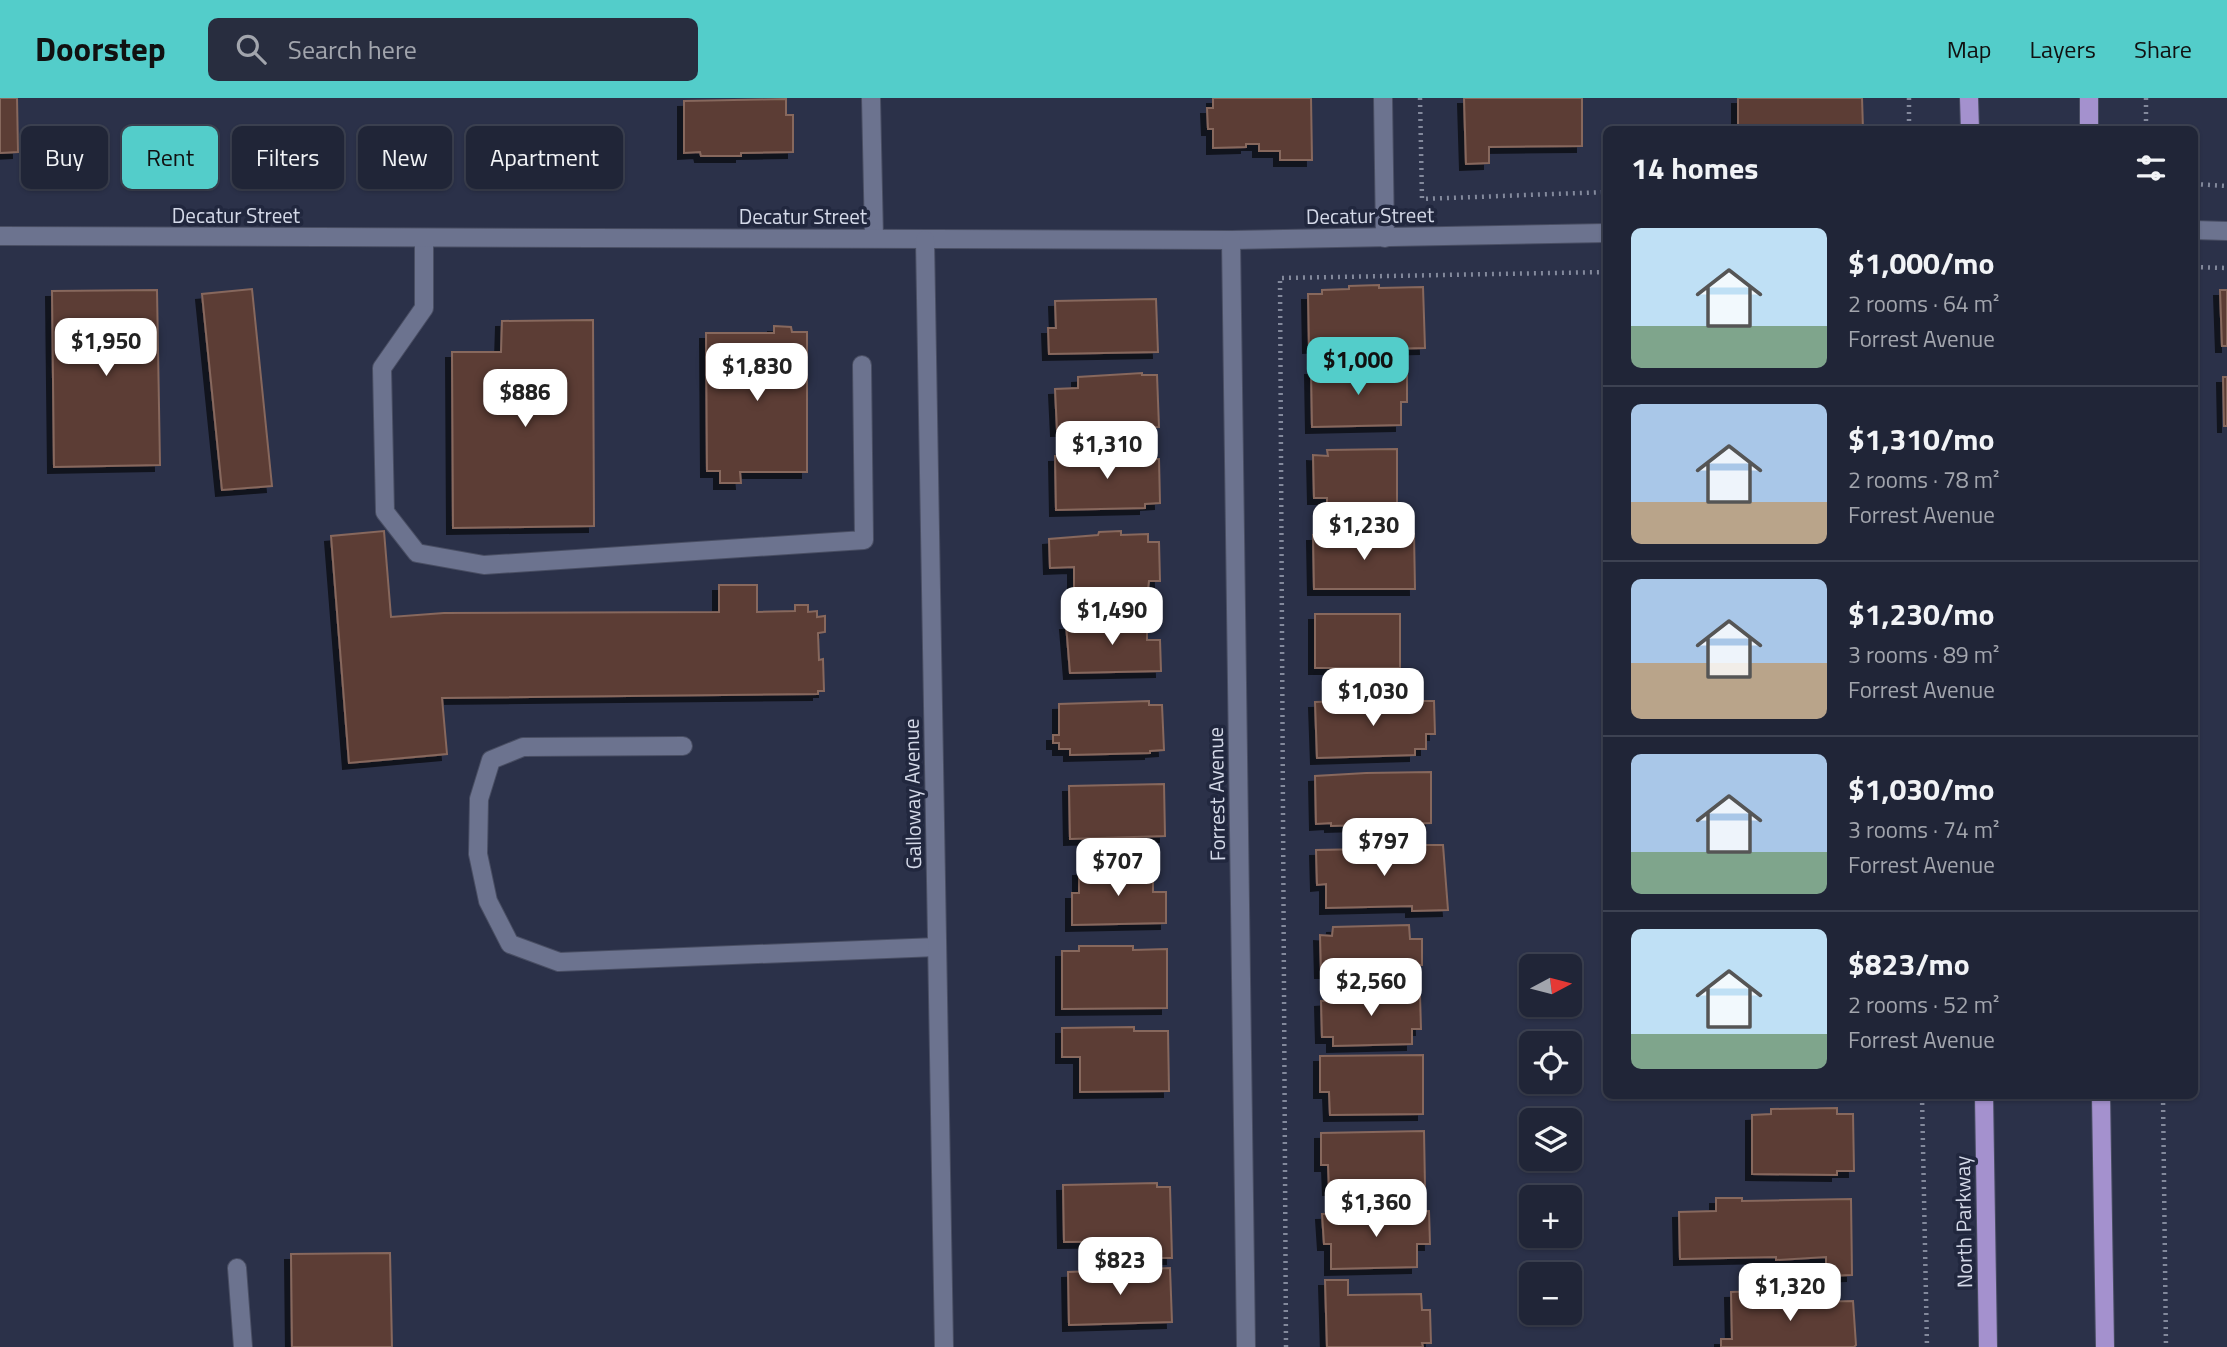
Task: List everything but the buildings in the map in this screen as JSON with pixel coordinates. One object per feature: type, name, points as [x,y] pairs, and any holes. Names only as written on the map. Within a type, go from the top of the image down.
[{"type":"main road","points":[[1969,98],[1970,126]]},
{"type":"main road","points":[[2089,98],[2089,126]]},
{"type":"main road","name":"North Parkway","points":[[1984,1099],[1988,1347]]},
{"type":"main road","points":[[2101,1099],[2105,1347]]},
{"type":"street","points":[[871,98],[874,238]]},
{"type":"street","points":[[1383,98],[1385,238]]},
{"type":"street","points":[[2198,230],[2227,231]]},
{"type":"street","name":"Decatur Street","points":[[0,236],[1231,240],[1603,233]]},
{"type":"street","points":[[424,239],[424,308],[382,368],[385,512],[417,553],[484,565],[864,540],[862,365]]},
{"type":"street","name":"Galloway Avenue","points":[[925,240],[944,1347]]},
{"type":"street","name":"Forrest Avenue","points":[[1231,240],[1246,1347]]},
{"type":"street","points":[[683,746],[523,747],[491,760],[479,799],[478,854],[488,901],[510,944],[559,962],[937,947]]},
{"type":"street","points":[[237,1268],[243,1347]]},
{"type":"path","points":[[1420,98],[1422,199],[1603,192]]},
{"type":"path","points":[[1909,98],[1909,126]]},
{"type":"path","points":[[2146,98],[2146,126]]},
{"type":"path","points":[[2198,184],[2227,186]]},
{"type":"path","points":[[2198,267],[2227,268]]},
{"type":"path","points":[[1286,1347],[1280,278],[1603,272]]},
{"type":"path","points":[[1922,1099],[1927,1347]]},
{"type":"path","points":[[2163,1099],[2166,1347]]}]
